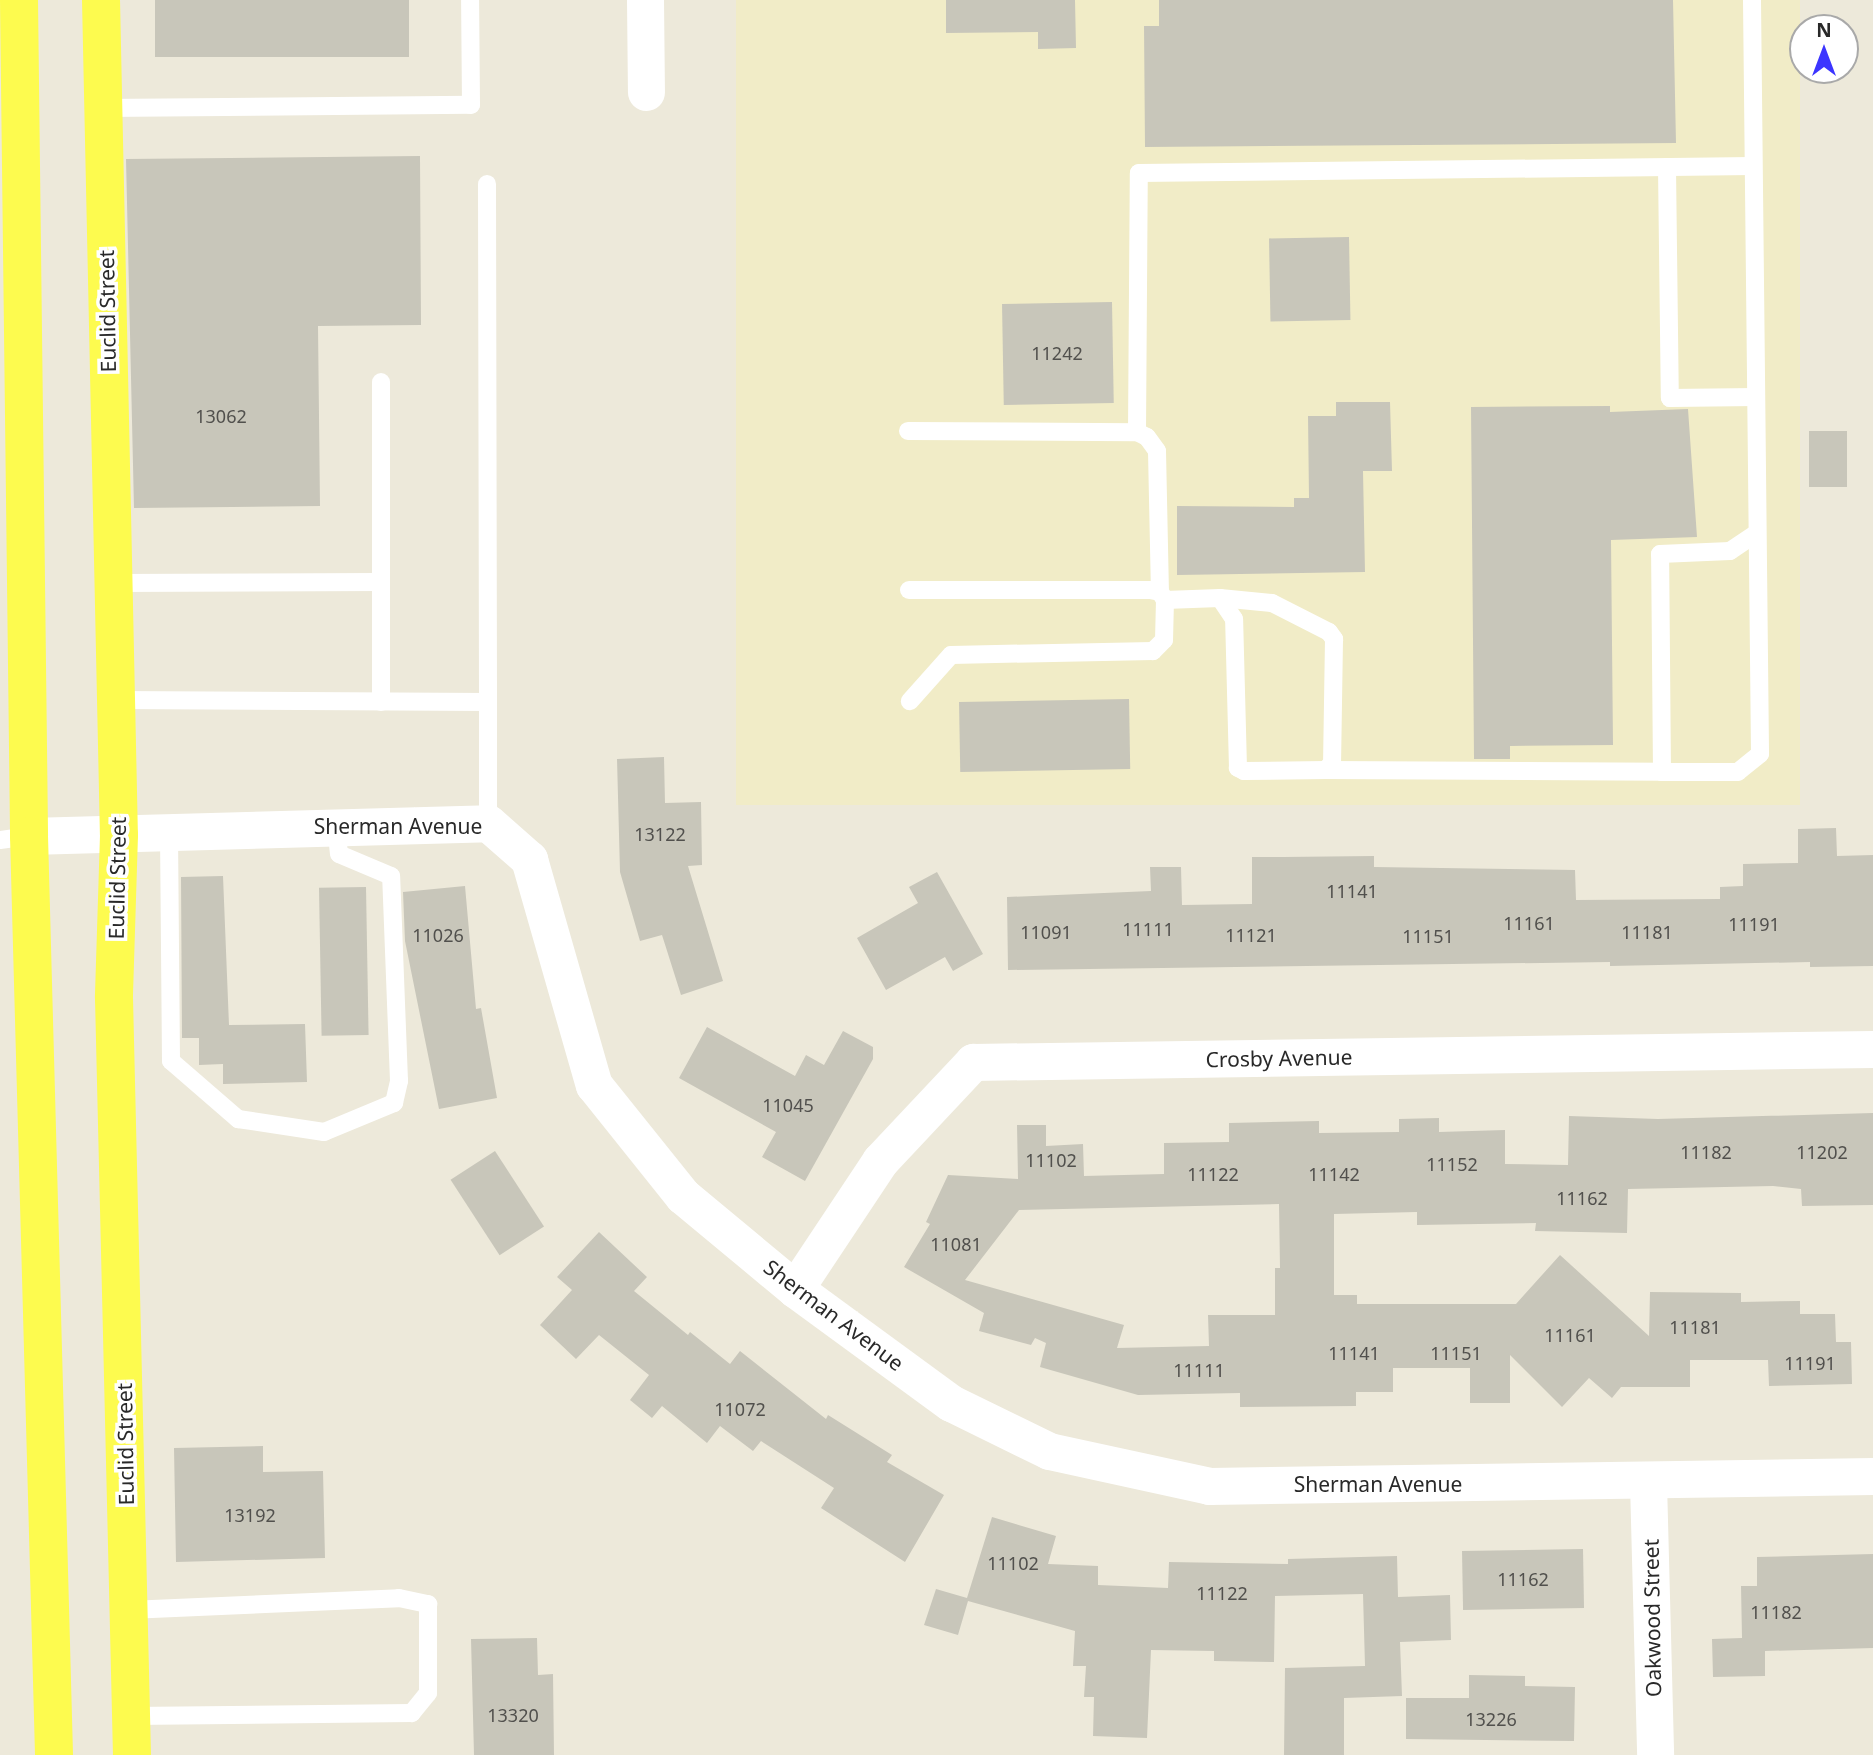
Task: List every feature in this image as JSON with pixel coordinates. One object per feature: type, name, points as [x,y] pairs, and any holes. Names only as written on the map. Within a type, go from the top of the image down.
[{"type":"main road","points":[[19,0],[10,285],[15,838],[54,1755]]},
{"type":"main road","name":"Euclid Street","points":[[101,0],[119,835],[114,998],[132,1755]]},
{"type":"street","points":[[645,0],[646,92]]},
{"type":"street","name":"Sherman Avenue","points":[[15,838],[336,825],[488,823],[529,859],[594,1085],[684,1196],[795,1289],[951,1403],[1049,1451],[1209,1486],[1648,1482],[1873,1476]]},
{"type":"street","name":"Crosby Avenue","points":[[795,1289],[880,1161],[974,1062],[1873,1049]]},
{"type":"street","name":"Oakwood Street","points":[[1648,1482],[1655,1755]]},
{"type":"lane","points":[[103,108],[471,105],[470,0]]},
{"type":"lane","points":[[1220,598],[1234,619],[1238,768],[1244,771],[1738,772],[1760,754],[1752,0]]},
{"type":"lane","points":[[1138,432],[1139,173],[1753,166]]},
{"type":"lane","points":[[1667,167],[1670,398],[1756,397]]},
{"type":"lane","points":[[487,184],[488,823]]},
{"type":"lane","points":[[381,382],[381,702]]},
{"type":"lane","points":[[908,431],[1138,432],[1157,451],[1164,640],[1153,651],[951,655],[911,701]]},
{"type":"lane","points":[[1662,772],[1660,554],[1730,551],[1757,533]]},
{"type":"lane","points":[[113,583],[381,583]]},
{"type":"lane","points":[[909,590],[1220,598],[1272,603],[1329,632],[1334,639],[1332,763],[1326,770]]},
{"type":"lane","points":[[116,700],[488,702]]},
{"type":"lane","points":[[169,833],[171,1061],[238,1119],[324,1132],[394,1103],[399,1081],[391,876],[339,854],[336,825]]},
{"type":"lane","points":[[129,1610],[399,1598],[428,1604],[428,1693],[412,1713],[131,1716]]},
{"type":"shaded area","points":[[736,0],[1800,0],[1800,14],[1789,14],[1789,84],[1800,84],[1800,805],[736,805]]},
{"type":"building","points":[[155,0],[409,0],[409,57],[155,57]]},
{"type":"building","points":[[946,0],[1075,0],[1076,48],[1038,49],[1038,32],[946,33]]},
{"type":"building","points":[[1159,0],[1673,0],[1676,143],[1145,147],[1144,26],[1159,26]]},
{"type":"building","points":[[420,156],[421,325],[318,326],[320,506],[134,508],[126,159]]},
{"type":"building","points":[[1349,237],[1350,320],[1270,321],[1269,238]]},
{"type":"building","points":[[1112,302],[1114,403],[1004,405],[1002,304]]},
{"type":"building","points":[[1336,402],[1390,402],[1392,471],[1363,471],[1365,572],[1177,575],[1177,506],[1294,507],[1294,498],[1309,498],[1308,416],[1336,416]]},
{"type":"building","points":[[1610,406],[1610,412],[1688,409],[1697,537],[1611,540],[1613,745],[1510,746],[1510,759],[1474,759],[1471,407]]},
{"type":"building","points":[[1809,431],[1847,431],[1847,487],[1809,487]]},
{"type":"building","points":[[1129,699],[1130,769],[960,772],[959,702]]},
{"type":"building","points":[[664,757],[665,803],[701,802],[702,865],[688,866],[723,981],[681,995],[662,935],[640,941],[620,872],[617,759]]},
{"type":"building","points":[[1836,828],[1837,856],[1873,855],[1873,966],[1810,967],[1810,962],[1610,966],[1610,962],[1008,970],[1007,897],[1151,891],[1150,867],[1181,867],[1182,905],[1252,904],[1252,857],[1374,856],[1374,867],[1575,870],[1576,900],[1720,899],[1720,887],[1743,886],[1743,864],[1798,863],[1798,829]]},
{"type":"building","points":[[937,872],[983,954],[953,971],[945,957],[886,990],[857,938],[918,903],[909,887]]},
{"type":"building","points":[[223,876],[229,1025],[305,1024],[307,1082],[223,1084],[223,1064],[199,1065],[199,1038],[182,1038],[181,877]]},
{"type":"building","points":[[465,886],[476,1009],[481,1008],[497,1098],[439,1109],[405,941],[403,892]]},
{"type":"building","points":[[366,887],[369,1035],[322,1036],[319,888]]},
{"type":"building","points":[[707,1027],[795,1076],[806,1055],[824,1065],[843,1031],[873,1047],[873,1059],[805,1181],[762,1157],[776,1132],[679,1078]]},
{"type":"building","points":[[1873,1113],[1873,1205],[1802,1206],[1801,1189],[1773,1186],[1628,1189],[1627,1233],[1535,1231],[1536,1223],[1417,1225],[1417,1212],[1334,1214],[1334,1295],[1357,1295],[1357,1304],[1516,1304],[1560,1255],[1649,1336],[1650,1292],[1741,1293],[1741,1302],[1800,1301],[1800,1314],[1835,1314],[1836,1342],[1851,1342],[1852,1384],[1769,1386],[1768,1360],[1690,1360],[1690,1387],[1621,1387],[1612,1398],[1589,1378],[1562,1407],[1510,1355],[1510,1403],[1470,1403],[1470,1368],[1393,1368],[1393,1392],[1356,1392],[1356,1406],[1240,1407],[1240,1393],[1138,1395],[1040,1367],[1046,1343],[1035,1338],[1031,1345],[979,1331],[984,1313],[904,1267],[930,1224],[926,1222],[948,1175],[1018,1179],[1017,1125],[1046,1125],[1046,1146],[1083,1144],[1084,1176],[1164,1174],[1164,1143],[1229,1142],[1229,1123],[1319,1121],[1319,1133],[1399,1132],[1399,1119],[1439,1118],[1439,1132],[1505,1130],[1505,1164],[1568,1165],[1569,1116],[1658,1119]],"holes":[[[1279,1204],[1280,1268],[1275,1268],[1275,1315],[1208,1315],[1209,1346],[1117,1348],[1124,1325],[965,1280],[1019,1210]]]},
{"type":"building","points":[[495,1151],[544,1226],[500,1255],[451,1180]]},
{"type":"building","points":[[599,1232],[647,1277],[634,1291],[688,1335],[690,1332],[730,1364],[740,1351],[826,1419],[828,1415],[892,1455],[887,1462],[944,1495],[905,1562],[821,1508],[834,1488],[761,1441],[753,1451],[720,1426],[707,1443],[662,1406],[652,1418],[630,1400],[649,1375],[599,1335],[576,1359],[540,1325],[572,1290],[557,1277]]},
{"type":"building","points":[[263,1446],[263,1472],[323,1471],[325,1558],[176,1562],[174,1448]]},
{"type":"building","points":[[992,1517],[1056,1536],[1048,1564],[1098,1566],[1098,1585],[1168,1588],[1169,1562],[1288,1564],[1288,1559],[1397,1556],[1398,1597],[1450,1595],[1451,1640],[1400,1642],[1402,1696],[1344,1698],[1344,1755],[1284,1755],[1285,1668],[1365,1666],[1363,1594],[1275,1596],[1274,1662],[1214,1661],[1214,1651],[1151,1650],[1147,1738],[1093,1736],[1094,1697],[1084,1697],[1086,1666],[1073,1666],[1075,1631],[968,1601],[958,1635],[924,1625],[936,1589],[967,1598]]},
{"type":"building","points":[[1583,1549],[1584,1608],[1463,1610],[1462,1551]]},
{"type":"building","points":[[1873,1554],[1873,1648],[1765,1651],[1765,1676],[1713,1677],[1712,1639],[1742,1638],[1741,1586],[1757,1586],[1757,1557]]},
{"type":"building","points":[[537,1638],[538,1675],[553,1674],[554,1755],[474,1755],[471,1639]]},
{"type":"building","points":[[1469,1675],[1525,1676],[1525,1686],[1575,1687],[1574,1741],[1406,1739],[1406,1698],[1469,1698]]}]
